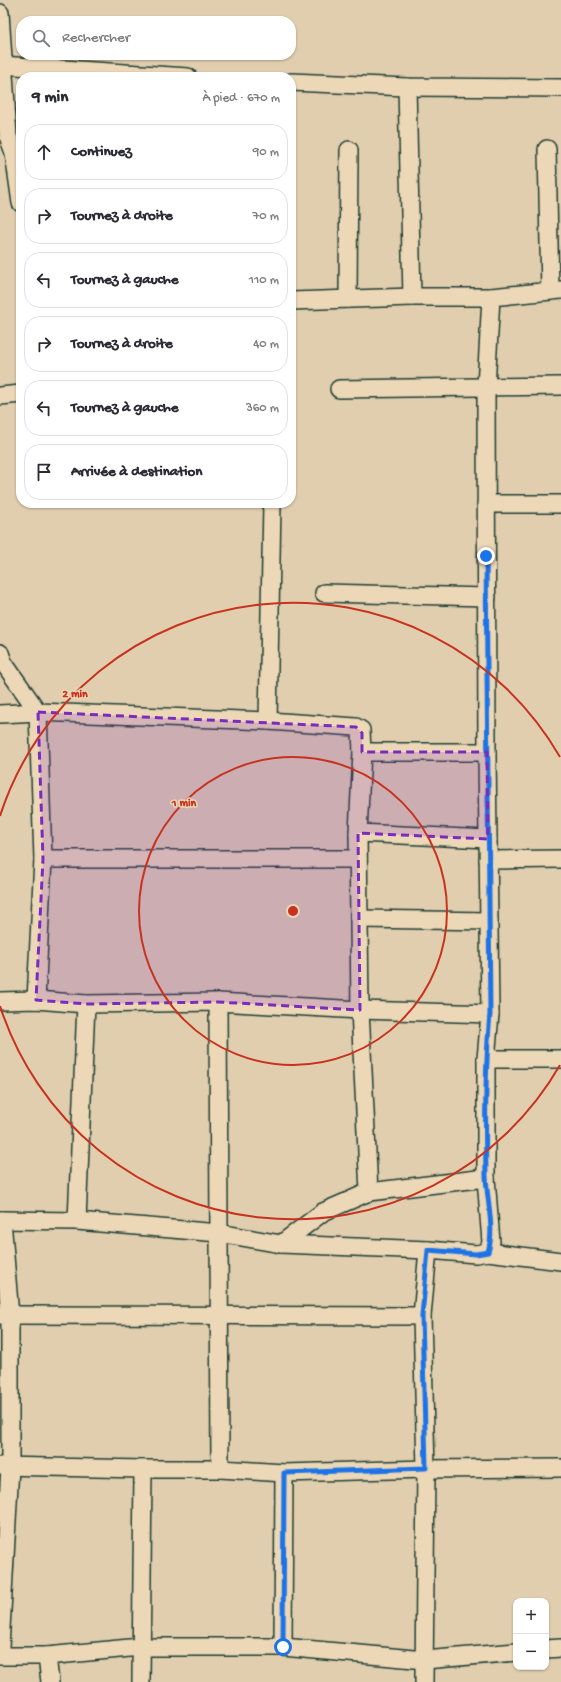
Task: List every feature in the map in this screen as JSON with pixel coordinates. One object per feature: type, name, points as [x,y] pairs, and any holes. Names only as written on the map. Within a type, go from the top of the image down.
[{"type":"street","points":[[0,13],[4,136],[14,153],[16,167]]},
{"type":"street","points":[[1,65],[110,72]]},
{"type":"street","points":[[296,82],[408,87],[561,88]]},
{"type":"street","points":[[408,87],[412,297]]},
{"type":"street","points":[[296,301],[412,297],[491,297],[555,291],[547,149]]},
{"type":"street","points":[[348,299],[349,150]]},
{"type":"street","points":[[488,1252],[491,1242],[486,1178],[486,1059],[490,1014],[487,752],[486,387],[491,297]]},
{"type":"street","points":[[339,389],[561,386]]},
{"type":"street","points":[[0,396],[16,394]]},
{"type":"street","points":[[486,504],[561,504]]},
{"type":"street","points":[[268,721],[272,508]]},
{"type":"street","points":[[324,593],[487,596]]},
{"type":"street","points":[[0,653],[3,662],[38,712],[43,859],[36,1000]]},
{"type":"street","points":[[0,714],[38,712],[268,721],[356,727],[361,730],[362,752],[358,833],[360,1010],[369,1192]]},
{"type":"street","points":[[362,752],[487,752]]},
{"type":"street","points":[[358,833],[488,839]]},
{"type":"street","points":[[43,859],[358,860]]},
{"type":"street","points":[[488,860],[561,859]]},
{"type":"street","points":[[360,919],[489,921]]},
{"type":"street","points":[[0,1001],[36,1000],[86,1004],[218,1002],[360,1010],[490,1014]]},
{"type":"street","points":[[218,1002],[220,1469]]},
{"type":"street","points":[[77,1221],[86,1004]]},
{"type":"street","points":[[486,1059],[561,1059]]},
{"type":"street","points":[[281,1244],[323,1212],[369,1192],[486,1178]]},
{"type":"street","points":[[0,1647],[5,1466],[5,1315],[1,1220],[77,1221],[219,1233],[281,1244],[428,1250],[476,1254],[488,1252],[561,1260]]},
{"type":"street","points":[[424,1682],[426,1468],[422,1316],[428,1250]]},
{"type":"street","points":[[5,1315],[422,1316]]},
{"type":"street","points":[[5,1466],[220,1469],[284,1473],[426,1468],[561,1468]]},
{"type":"street","points":[[141,1682],[140,1647],[143,1469]]},
{"type":"street","points":[[283,1647],[284,1473]]},
{"type":"street","points":[[0,1656],[47,1656],[140,1647],[283,1647],[425,1660],[513,1652]]},
{"type":"street","points":[[549,1649],[561,1648]]},
{"type":"street","points":[[47,1656],[50,1682]]},
{"type":"highlighted area","points":[[38,712],[356,727],[362,733],[362,752],[487,752],[488,839],[358,833],[360,1010],[218,1002],[86,1004],[36,1000],[43,859]]},
{"type":"route","points":[[283,1647],[284,1473],[426,1468],[422,1316],[428,1250],[476,1254],[488,1252],[491,1242],[486,1178],[486,1059],[490,1014],[486,556]]}]
